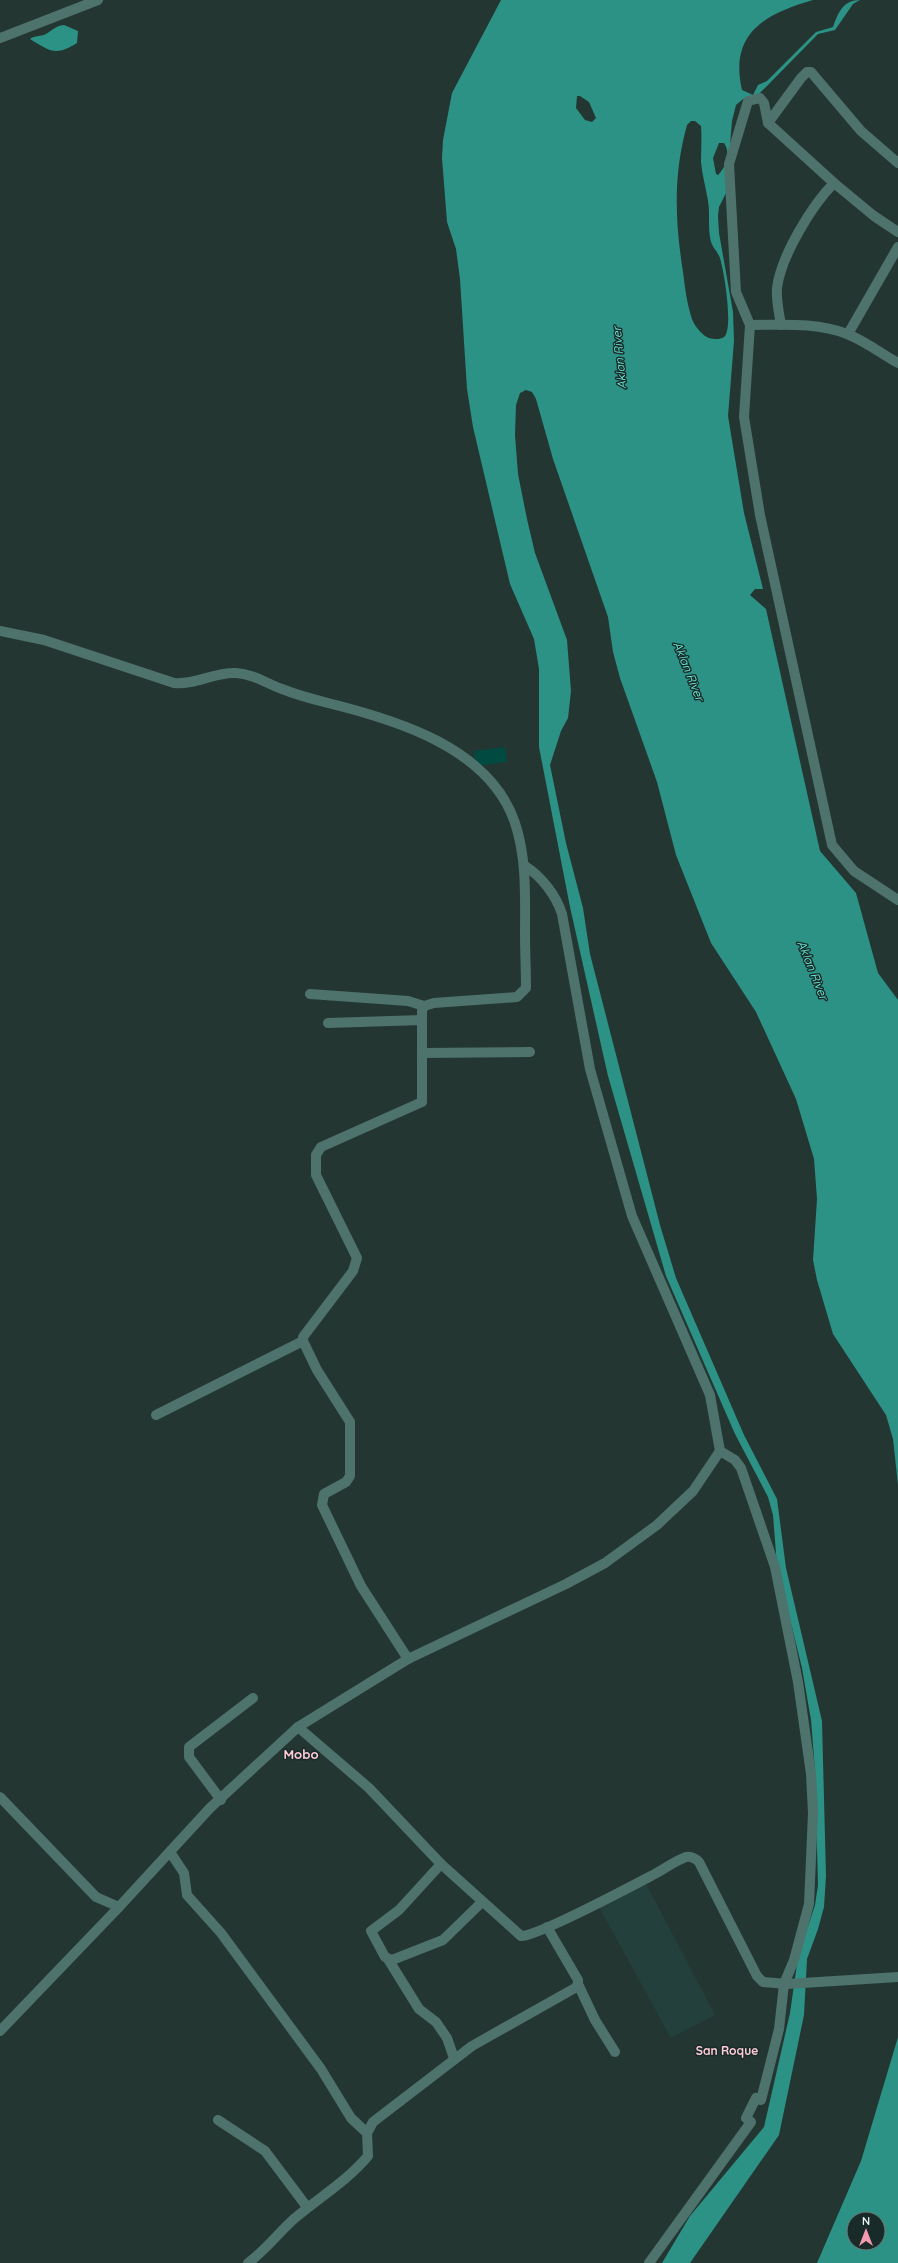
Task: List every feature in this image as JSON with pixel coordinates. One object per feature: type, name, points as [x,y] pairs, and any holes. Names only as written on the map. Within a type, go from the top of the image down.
[{"type":"street","points":[[0,38],[98,0]]},
{"type":"street","points":[[768,123],[801,78],[807,72],[811,72],[861,131],[898,163]]},
{"type":"street","points":[[898,232],[874,216],[834,183],[768,123],[764,103],[760,98],[748,101],[729,164],[736,292],[750,325],[744,417],[760,515],[832,845],[854,871],[898,900]]},
{"type":"street","points":[[781,325],[777,287],[791,245],[826,191],[834,183]]},
{"type":"street","points":[[848,334],[898,248]]},
{"type":"street","points":[[750,325],[817,326],[848,334],[898,363]]},
{"type":"street","points":[[0,631],[44,640],[150,674],[167,681],[184,684],[225,673],[249,675],[301,696],[375,714],[439,740],[490,778],[510,809],[516,824],[525,866],[526,982],[523,993],[517,998],[434,1003],[424,1006],[408,1001],[310,994]]},
{"type":"street","points":[[0,2031],[120,1907],[210,1808],[221,1800],[298,1727],[408,1659],[566,1584],[605,1563],[657,1525],[693,1491],[720,1450],[710,1395],[632,1216],[590,1069],[562,914],[558,903],[535,872],[525,866]]},
{"type":"street","points":[[408,1659],[362,1586],[322,1505],[324,1494],[346,1482],[350,1476],[351,1427],[303,1341],[303,1337],[354,1272],[357,1262],[357,1258],[316,1175],[316,1155],[321,1147],[329,1142],[422,1102],[422,1011],[424,1006]]},
{"type":"street","points":[[328,1023],[422,1020]]},
{"type":"street","points":[[422,1053],[530,1052]]},
{"type":"street","points":[[156,1415],[186,1402],[303,1341]]},
{"type":"street","points":[[649,2263],[751,2122],[746,2118],[756,2098],[761,2100],[779,2029],[786,1984],[794,1960],[810,1894],[813,1813],[810,1774],[798,1682],[774,1567],[742,1468],[735,1460],[720,1450]]},
{"type":"street","points":[[221,1800],[189,1757],[189,1747],[253,1698]]},
{"type":"street","points":[[298,1727],[369,1788],[441,1864],[521,1936],[525,1936],[547,1927],[651,1876],[686,1857],[693,1857],[700,1862],[757,1976],[763,1982],[786,1984],[898,1977]]},
{"type":"street","points":[[0,1797],[96,1897],[120,1907]]},
{"type":"street","points":[[170,1852],[184,1873],[187,1895],[221,1933],[321,2069],[352,2118],[367,2133]]},
{"type":"street","points":[[441,1864],[399,1910],[371,1931],[419,2009],[436,2022],[448,2038],[454,2058]]},
{"type":"street","points":[[388,1960],[411,1954],[443,1940],[482,1902]]},
{"type":"street","points":[[547,1927],[578,1980],[578,1984],[595,2020],[615,2052]]},
{"type":"street","points":[[248,2263],[307,2208],[357,2169],[368,2156],[367,2133],[373,2122],[454,2058],[472,2046],[575,1988],[578,1984]]},
{"type":"street","points":[[218,2120],[265,2151],[307,2208]]},
{"type":"shaded area","points":[[505,747],[507,762],[476,766],[474,751]]},
{"type":"shaded area","points":[[645,1882],[715,2015],[671,2038],[598,1905]]},
{"type":"water","name":"Aklan River","points":[[501,0],[813,0],[780,12],[766,20],[755,29],[746,40],[741,54],[739,70],[742,90],[753,95],[758,85],[767,81],[816,32],[833,27],[839,12],[845,5],[849,2],[860,0],[853,4],[835,30],[818,34],[756,97],[743,99],[736,105],[732,121],[726,193],[719,207],[718,216],[719,233],[733,312],[734,341],[728,416],[744,513],[763,589],[755,589],[750,595],[766,609],[820,851],[856,893],[878,973],[898,1000],[898,1485],[893,1439],[886,1415],[833,1334],[817,1280],[813,1260],[817,1199],[814,1159],[796,1099],[756,1012],[711,943],[676,855],[657,782],[620,678],[613,652],[608,617],[553,459],[536,399],[532,392],[526,390],[520,393],[516,405],[515,435],[518,474],[527,519],[535,553],[567,640],[571,691],[568,718],[561,731],[550,765],[566,843],[583,908],[590,954],[660,1225],[676,1278],[744,1435],[777,1499],[786,1568],[822,1721],[826,1876],[824,1907],[807,1959],[804,2015],[779,2135],[690,2263],[662,2263],[690,2216],[764,2127],[790,2013],[798,1957],[815,1905],[818,1885],[815,1770],[811,1720],[802,1668],[777,1566],[773,1515],[768,1497],[735,1434],[666,1276],[608,1076],[570,907],[539,747],[539,669],[534,639],[510,584],[473,427],[467,389],[460,279],[456,249],[447,222],[442,158],[443,140],[452,93]],"holes":[[[577,96],[580,96],[589,102],[596,118],[592,122],[585,120],[576,108]],[[691,121],[695,121],[701,126],[701,162],[709,206],[710,237],[719,255],[724,274],[728,321],[725,336],[718,339],[712,339],[705,336],[696,326],[690,313],[685,290],[678,235],[677,180],[682,144],[687,125]],[[719,143],[724,143],[727,151],[727,160],[718,175],[716,174],[713,158]]]},
{"type":"water","points":[[64,25],[78,31],[77,43],[64,50],[54,51],[43,47],[30,39],[44,35],[56,27]]},
{"type":"water","points":[[898,2037],[898,2263],[817,2263],[861,2161]]},
{"type":"district","name":"Mobo","points":[[301,1754]]},
{"type":"district","name":"San Roque","points":[[727,2050]]}]
